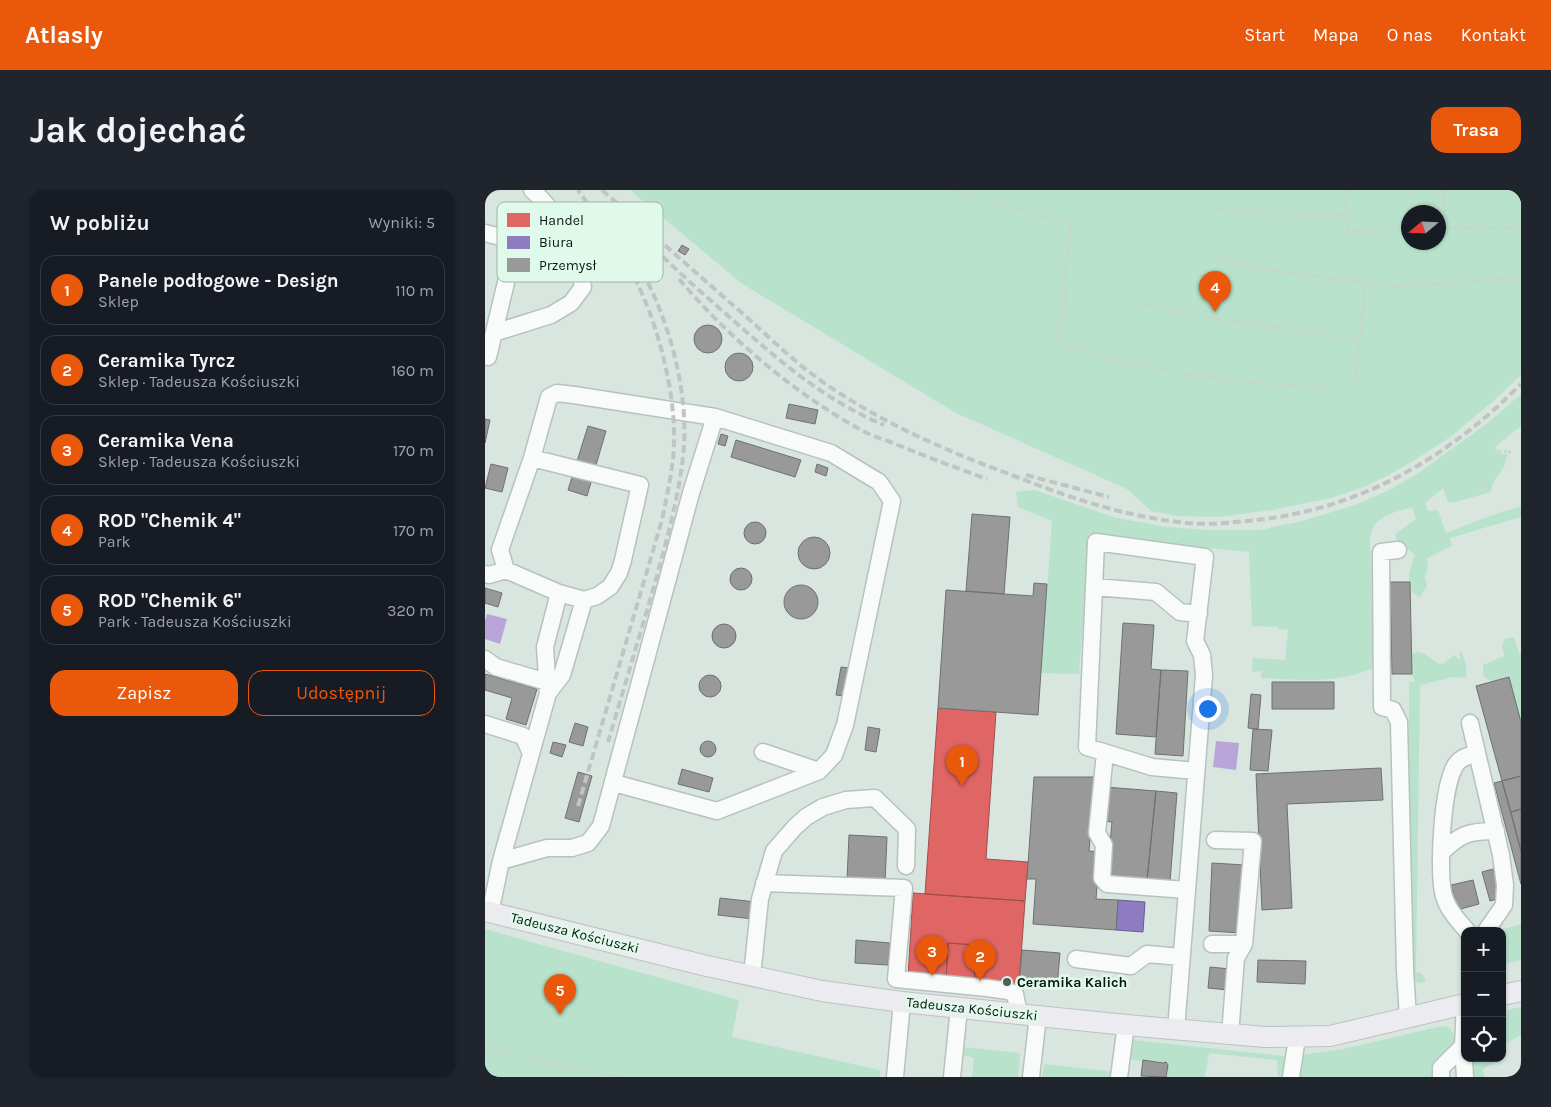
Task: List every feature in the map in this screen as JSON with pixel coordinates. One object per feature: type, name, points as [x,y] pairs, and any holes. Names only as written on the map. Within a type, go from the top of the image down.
[{"type":"main road","name":"Tadeusza Kościuszki","points":[[488,912],[752,976],[822,991],[902,1002],[1176,1030],[1297,1038],[1330,1036],[1461,1005]]},
{"type":"main road","points":[[1506,994],[1521,991]]},
{"type":"street","points":[[532,190],[542,202]]},
{"type":"street","points":[[485,356],[488,357],[506,282]]},
{"type":"street","points":[[494,333],[551,314],[571,303],[583,287],[582,282]]},
{"type":"street","points":[[506,570],[500,550],[532,458],[549,397],[557,393],[715,417],[831,453],[879,482],[892,501],[845,725],[834,755],[819,771],[717,811],[614,783]]},
{"type":"street","points":[[501,860],[547,848],[572,848],[589,843],[601,826],[691,493],[715,417]]},
{"type":"street","points":[[485,574],[489,575],[506,570],[583,600],[597,596],[610,587],[619,573],[640,486],[532,458]]},
{"type":"street","points":[[1176,1030],[1204,674],[1202,655],[1195,641],[1205,557],[1096,542],[1087,747],[1153,767],[1196,771]]},
{"type":"street","points":[[1398,550],[1381,552],[1382,707],[1393,710],[1399,722],[1405,970],[1408,1018]]},
{"type":"street","points":[[1095,587],[1156,592],[1181,612],[1199,614]]},
{"type":"street","points":[[488,912],[547,688],[545,647],[559,592]]},
{"type":"street","points":[[547,688],[562,675],[583,600]]},
{"type":"street","points":[[485,659],[497,667],[547,688]]},
{"type":"street","points":[[1469,723],[1496,831],[1505,884],[1504,905],[1489,927]]},
{"type":"street","points":[[485,724],[523,736],[531,753]]},
{"type":"street","points":[[763,752],[819,771]]},
{"type":"street","points":[[1105,753],[1097,833],[1104,845],[1103,878],[1107,884],[1186,890]]},
{"type":"street","points":[[1463,927],[1450,912],[1443,892],[1441,852],[1444,807],[1451,775],[1457,764],[1465,757],[1477,753]]},
{"type":"street","points":[[752,976],[760,899],[774,851],[806,817],[823,807],[845,800],[875,798],[907,829],[907,866]]},
{"type":"street","points":[[1441,852],[1455,839],[1470,832],[1496,831]]},
{"type":"street","points":[[1215,840],[1253,842],[1244,944],[1236,958],[1231,1035]]},
{"type":"street","points":[[764,883],[905,888],[897,979],[987,988],[1015,994],[1029,1015],[1031,1077]]},
{"type":"street","points":[[1212,944],[1244,944]]},
{"type":"street","points":[[1076,959],[1131,966],[1147,954],[1181,957]]},
{"type":"street","points":[[895,1077],[902,1002]]},
{"type":"street","points":[[952,1077],[959,1008]]},
{"type":"street","points":[[1119,1077],[1126,1025]]},
{"type":"street","points":[[1292,1076],[1297,1038]]},
{"type":"street","points":[[1441,1077],[1441,1068],[1461,1048]]},
{"type":"street","points":[[1464,1062],[1465,1077]]},
{"type":"path","points":[[954,190],[1071,225],[1064,277],[1066,298],[1057,329],[1059,338],[1070,347],[1090,350],[1124,365],[1145,365],[1180,374],[1271,384],[1348,388],[1355,380],[1366,283]]},
{"type":"path","points":[[1346,190],[1347,230],[1401,229]]},
{"type":"path","points":[[1444,190],[1444,205]]},
{"type":"path","points":[[1212,209],[1248,213],[1347,214]]},
{"type":"path","points":[[1446,228],[1521,228]]},
{"type":"path","points":[[1205,255],[1263,269],[1390,286],[1521,277]]},
{"type":"path","points":[[1139,303],[1222,320],[1360,339]]},
{"type":"path","points":[[1499,452],[1509,450],[1511,455]]},
{"type":"path","points":[[1484,479],[1486,485],[1491,487]]},
{"type":"path","points":[[485,1048],[619,1077]]},
{"type":"green space","points":[[630,190],[1521,190],[1521,375],[1450,437],[1415,460],[1361,488],[1331,498],[1272,510],[1219,517],[1177,516],[1151,511],[1127,489],[956,413],[741,283],[663,218],[663,202],[644,202]]},
{"type":"green space","points":[[1521,394],[1521,426],[1495,447],[1500,454],[1508,454],[1503,468],[1493,483],[1491,492],[1452,503],[1448,502],[1443,488],[1426,502],[1426,505],[1428,511],[1438,510],[1446,533],[1521,506],[1521,517],[1450,538],[1452,546],[1427,558],[1428,564],[1425,577],[1427,586],[1420,597],[1411,590],[1409,579],[1415,555],[1398,545],[1395,534],[1416,519],[1412,508],[1386,516],[1374,526],[1370,536],[1373,668],[1346,677],[1332,679],[1261,678],[1261,671],[1252,672],[1253,658],[1285,660],[1288,630],[1279,629],[1278,627],[1252,626],[1249,552],[1093,534],[1088,557],[1079,674],[1041,673],[1052,521],[1018,507],[1016,492],[1035,490],[1116,518],[1168,527],[1209,530],[1260,530],[1302,521],[1355,505],[1389,490],[1417,474],[1489,422]]},
{"type":"green space","points":[[1514,637],[1519,653],[1521,653],[1521,722],[1493,682],[1483,675],[1483,665],[1504,656],[1502,645],[1505,639]]},
{"type":"green space","points":[[1417,652],[1423,653],[1439,664],[1444,663],[1454,655],[1461,660],[1459,653],[1461,652],[1466,671],[1466,678],[1453,677],[1420,685],[1416,972],[1421,973],[1426,979],[1423,983],[1412,980],[1409,838],[1409,682],[1415,682],[1412,674],[1412,654]]},
{"type":"green space","points":[[1521,924],[1521,960],[1506,964],[1506,928]]},
{"type":"green space","points":[[485,929],[739,1000],[732,1037],[880,1070],[880,1077],[485,1077]]},
{"type":"green space","points":[[1521,1007],[1521,1035],[1506,1044],[1506,1017],[1506,1010]]},
{"type":"green space","points":[[1442,1026],[1449,1028],[1456,1039],[1437,1077],[1298,1077],[1300,1055],[1343,1049]]},
{"type":"green space","points":[[1133,1040],[1284,1056],[1286,1058],[1285,1074],[1278,1077],[1277,1060],[1209,1053],[1205,1077],[1166,1077],[1168,1065],[1166,1062],[1132,1060],[1128,1044]]},
{"type":"green space","points":[[962,1047],[1020,1053],[1018,1077],[972,1077],[974,1058],[962,1055]]},
{"type":"green space","points":[[1474,1062],[1493,1062],[1482,1070],[1485,1077],[1474,1077]]},
{"type":"green space","points":[[1044,1064],[1114,1072],[1113,1077],[1042,1077]]},
{"type":"shaded area","points":[[487,614],[507,619],[500,644],[485,639]]},
{"type":"shaded area","points":[[1216,741],[1239,743],[1236,770],[1213,767]]},
{"type":"building: Handel","points":[[938,708],[996,712],[986,859],[1028,862],[1025,901],[925,894]]},
{"type":"building: Handel","points":[[913,893],[1025,901],[1019,985],[974,981],[977,945],[948,943],[946,979],[908,977]]},
{"type":"building: Handel","points":[[948,943],[977,945],[974,981],[946,979]]},
{"type":"building: Biura","points":[[1118,900],[1145,902],[1143,932],[1116,930]]},
{"type":"building: Przemysł","points":[[682,245],[689,249],[685,255],[678,251]]},
{"type":"building: Przemysł","points":[[708,325],[718,329],[722,339],[718,349],[708,353],[698,349],[694,339],[698,329]]},
{"type":"building: Przemysł","points":[[739,353],[749,357],[753,367],[749,377],[739,381],[729,377],[725,367],[729,357]]},
{"type":"building: Przemysł","points":[[789,404],[818,410],[815,424],[786,418]]},
{"type":"building: Przemysł","points":[[485,419],[490,420],[485,443]]},
{"type":"building: Przemysł","points":[[588,426],[606,431],[587,496],[568,490]]},
{"type":"building: Przemysł","points":[[721,434],[728,436],[725,446],[718,444]]},
{"type":"building: Przemysł","points":[[736,440],[801,460],[795,477],[731,457]]},
{"type":"building: Przemysł","points":[[491,464],[508,468],[502,492],[485,488]]},
{"type":"building: Przemysł","points":[[817,464],[828,468],[826,476],[815,472]]},
{"type":"building: Przemysł","points":[[972,514],[1010,517],[1004,594],[966,591]]},
{"type":"building: Przemysł","points":[[751,522],[759,522],[766,529],[766,537],[759,544],[751,544],[744,537],[744,529]]},
{"type":"building: Przemysł","points":[[814,537],[826,541],[830,553],[826,565],[814,569],[802,565],[798,553],[802,541]]},
{"type":"building: Przemysł","points":[[737,568],[745,568],[752,575],[752,583],[745,590],[737,590],[730,583],[730,575]]},
{"type":"building: Przemysł","points":[[1390,582],[1410,582],[1412,674],[1392,674]]},
{"type":"building: Przemysł","points":[[1034,583],[1047,584],[1038,715],[938,708],[946,590],[1033,596]]},
{"type":"building: Przemysł","points":[[801,585],[813,590],[818,602],[813,614],[801,619],[789,614],[784,602],[789,590]]},
{"type":"building: Przemysł","points":[[485,588],[502,593],[498,607],[485,603]]},
{"type":"building: Przemysł","points":[[1123,623],[1154,625],[1151,669],[1161,670],[1156,737],[1116,734]]},
{"type":"building: Przemysł","points":[[724,624],[733,627],[736,636],[733,645],[724,648],[715,645],[712,636],[715,627]]},
{"type":"building: Przemysł","points":[[841,667],[849,668],[844,696],[836,695]]},
{"type":"building: Przemysł","points":[[1161,670],[1188,671],[1183,756],[1155,754]]},
{"type":"building: Przemysł","points":[[485,674],[537,689],[526,725],[506,719],[512,698],[485,690]]},
{"type":"building: Przemysł","points":[[710,675],[718,678],[721,686],[718,694],[710,697],[702,694],[699,686],[702,678]]},
{"type":"building: Przemysł","points":[[1509,677],[1521,722],[1521,776],[1502,781],[1476,686]]},
{"type":"building: Przemysł","points":[[1272,682],[1334,682],[1334,709],[1272,709]]},
{"type":"building: Przemysł","points":[[1251,694],[1261,695],[1258,729],[1248,728]]},
{"type":"building: Przemysł","points":[[575,723],[588,727],[583,746],[569,742]]},
{"type":"building: Przemysł","points":[[868,727],[880,729],[876,752],[865,750]]},
{"type":"building: Przemysł","points":[[1253,729],[1272,730],[1268,771],[1250,770]]},
{"type":"building: Przemysł","points":[[708,741],[716,749],[708,757],[700,749]]},
{"type":"building: Przemysł","points":[[553,742],[566,745],[562,757],[550,753]]},
{"type":"building: Przemysł","points":[[1381,768],[1383,800],[1287,804],[1292,908],[1262,910],[1256,774]]},
{"type":"building: Przemysł","points":[[682,769],[713,778],[709,792],[678,784]]},
{"type":"building: Przemysł","points":[[578,772],[592,776],[579,822],[565,818]]},
{"type":"building: Przemysł","points":[[1521,776],[1521,809],[1511,812],[1502,781]]},
{"type":"building: Przemysł","points":[[1034,777],[1095,777],[1089,851],[1100,852],[1096,899],[1118,900],[1116,930],[1033,924],[1036,879],[1027,879]]},
{"type":"building: Przemysł","points":[[1502,781],[1521,851],[1521,884],[1494,783]]},
{"type":"building: Przemysł","points":[[1105,787],[1156,791],[1147,880],[1107,876],[1112,822],[1102,821]]},
{"type":"building: Przemysł","points":[[1156,791],[1177,793],[1170,882],[1147,880]]},
{"type":"building: Przemysł","points":[[1521,809],[1521,851],[1511,812]]},
{"type":"building: Przemysł","points":[[849,835],[887,837],[885,882],[847,880]]},
{"type":"building: Przemysł","points":[[1212,863],[1245,865],[1241,933],[1209,931]]},
{"type":"building: Przemysł","points":[[1493,869],[1501,898],[1490,901],[1482,872]]},
{"type":"building: Przemysł","points":[[1473,880],[1479,904],[1457,910],[1451,885]]},
{"type":"building: Przemysł","points":[[720,898],[756,902],[753,919],[718,915]]},
{"type":"building: Przemysł","points":[[856,940],[890,943],[888,965],[855,963]]},
{"type":"building: Przemysł","points":[[1022,950],[1060,953],[1057,987],[1019,985]]},
{"type":"building: Przemysł","points":[[1258,960],[1306,961],[1305,984],[1257,982]]},
{"type":"building: Przemysł","points":[[1210,967],[1230,969],[1228,990],[1208,988]]},
{"type":"building: Przemysł","points":[[1143,1060],[1166,1062],[1168,1065],[1166,1077],[1141,1076]]},
{"type":"railway","points":[[578,190],[586,202]]},
{"type":"railway","points":[[602,190],[616,202]]},
{"type":"railway","points":[[663,244],[791,357],[812,374],[867,410],[913,434],[1031,482],[1097,505],[1164,520],[1195,524],[1217,524],[1286,516],[1361,494],[1396,478],[1430,458],[1462,436],[1521,384]]},
{"type":"railway","points":[[663,256],[781,361],[840,403],[884,425]]},
{"type":"railway","points":[[679,279],[698,301],[741,343],[813,400],[871,435],[987,479]]},
{"type":"railway","points":[[578,806],[662,520],[671,473],[674,424],[668,379],[657,334],[636,282]]},
{"type":"railway","points":[[608,742],[653,590],[672,518],[684,446],[682,395],[678,369],[663,318],[648,282]]},
{"type":"railway","points":[[1026,475],[1109,497]]},
{"type":"place","name":"ROD \"Chemik 4\"","points":[[1215,312]]},
{"type":"place","name":"Panele podłogowe - Design","points":[[962,786]]},
{"type":"place","name":"Ceramika Vena","points":[[932,976]]},
{"type":"place","name":"Ceramika Tyrcz","points":[[980,981]]},
{"type":"place","name":"Ceramika Kalich","points":[[1007,982]]},
{"type":"place","name":"ROD \"Chemik 6\"","points":[[560,1015]]}]
